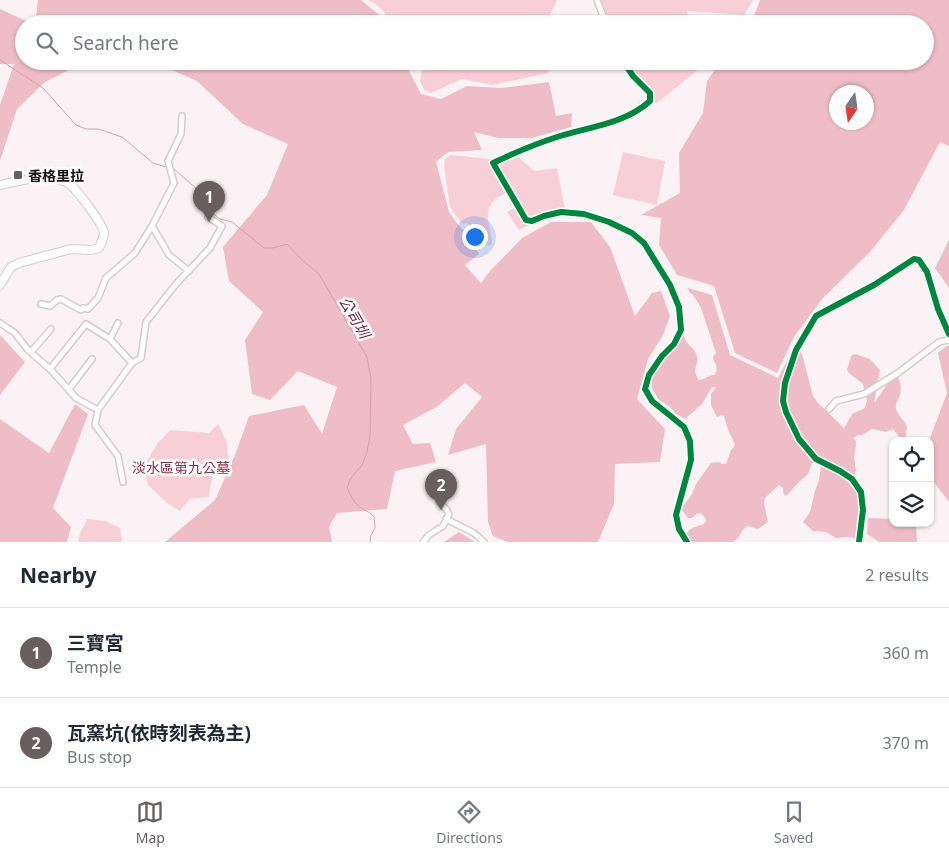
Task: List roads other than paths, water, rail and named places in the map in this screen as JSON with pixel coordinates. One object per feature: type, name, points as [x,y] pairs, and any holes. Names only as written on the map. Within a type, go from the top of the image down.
[{"type":"street","points":[[597,0],[603,15]]},
{"type":"street","points":[[629,70],[650,93],[650,101],[642,108],[618,120],[558,136],[493,163],[526,220],[532,222],[544,216],[561,212],[584,214],[608,222],[632,233],[644,243],[670,285],[679,307],[681,330],[674,344],[662,356],[649,375],[645,389],[652,401],[684,427],[690,441],[691,460],[676,516],[679,529],[687,542]]},
{"type":"street","points":[[41,304],[50,306],[61,299],[81,310],[83,308],[88,309],[98,298],[106,278],[135,253],[152,226],[174,183],[168,161],[181,134],[182,116]]},
{"type":"street","points":[[0,185],[44,177],[68,183],[76,190],[101,224],[104,232],[99,248],[91,250],[71,249],[19,263],[11,268],[0,285]]},
{"type":"street","points":[[123,482],[118,456],[95,425],[98,410],[132,362],[141,358],[146,322],[176,284],[210,248],[222,226],[208,217]]},
{"type":"street","points":[[152,226],[169,255],[189,271]]},
{"type":"street","points":[[859,542],[863,510],[861,492],[852,479],[816,459],[799,439],[786,412],[783,401],[784,383],[796,350],[816,316],[874,285],[914,259],[919,260],[927,272],[938,309],[949,334]]},
{"type":"street","points":[[110,339],[118,322]]},
{"type":"street","points":[[0,323],[15,333],[28,350],[50,369],[76,398],[98,410]]},
{"type":"street","points":[[50,369],[86,324],[110,339],[132,362]]},
{"type":"street","points":[[31,352],[50,329]]},
{"type":"street","points":[[829,409],[836,401],[864,394],[898,373],[939,342],[949,340]]},
{"type":"street","points":[[69,389],[92,359]]},
{"type":"street","points":[[423,542],[428,535],[443,526],[449,514],[446,508],[439,502]]},
{"type":"street","points":[[446,519],[474,533],[484,542]]},
{"type":"waterway","name":"公司圳","points":[[0,60],[15,70]]},
{"type":"waterway","name":"公司圳","points":[[15,70],[43,88],[76,125],[86,129],[98,129],[122,137],[153,163],[166,167]]},
{"type":"waterway","name":"公司圳","points":[[174,169],[199,191],[211,212],[220,219],[232,222],[264,248],[273,248],[287,244],[319,274],[367,357],[371,379],[370,436],[362,465],[351,478],[347,487],[356,504],[374,517],[375,528],[370,542]]},
{"type":"place","name":"香格里拉","points":[[18,175]]},
{"type":"place","name":"三寶宮","points":[[209,222]]},
{"type":"place","name":"瓦窯坑(依時刻表為主)","points":[[441,510]]},
{"type":"park label","name":"淡水區第九公墓","points":[[181,467]]}]
